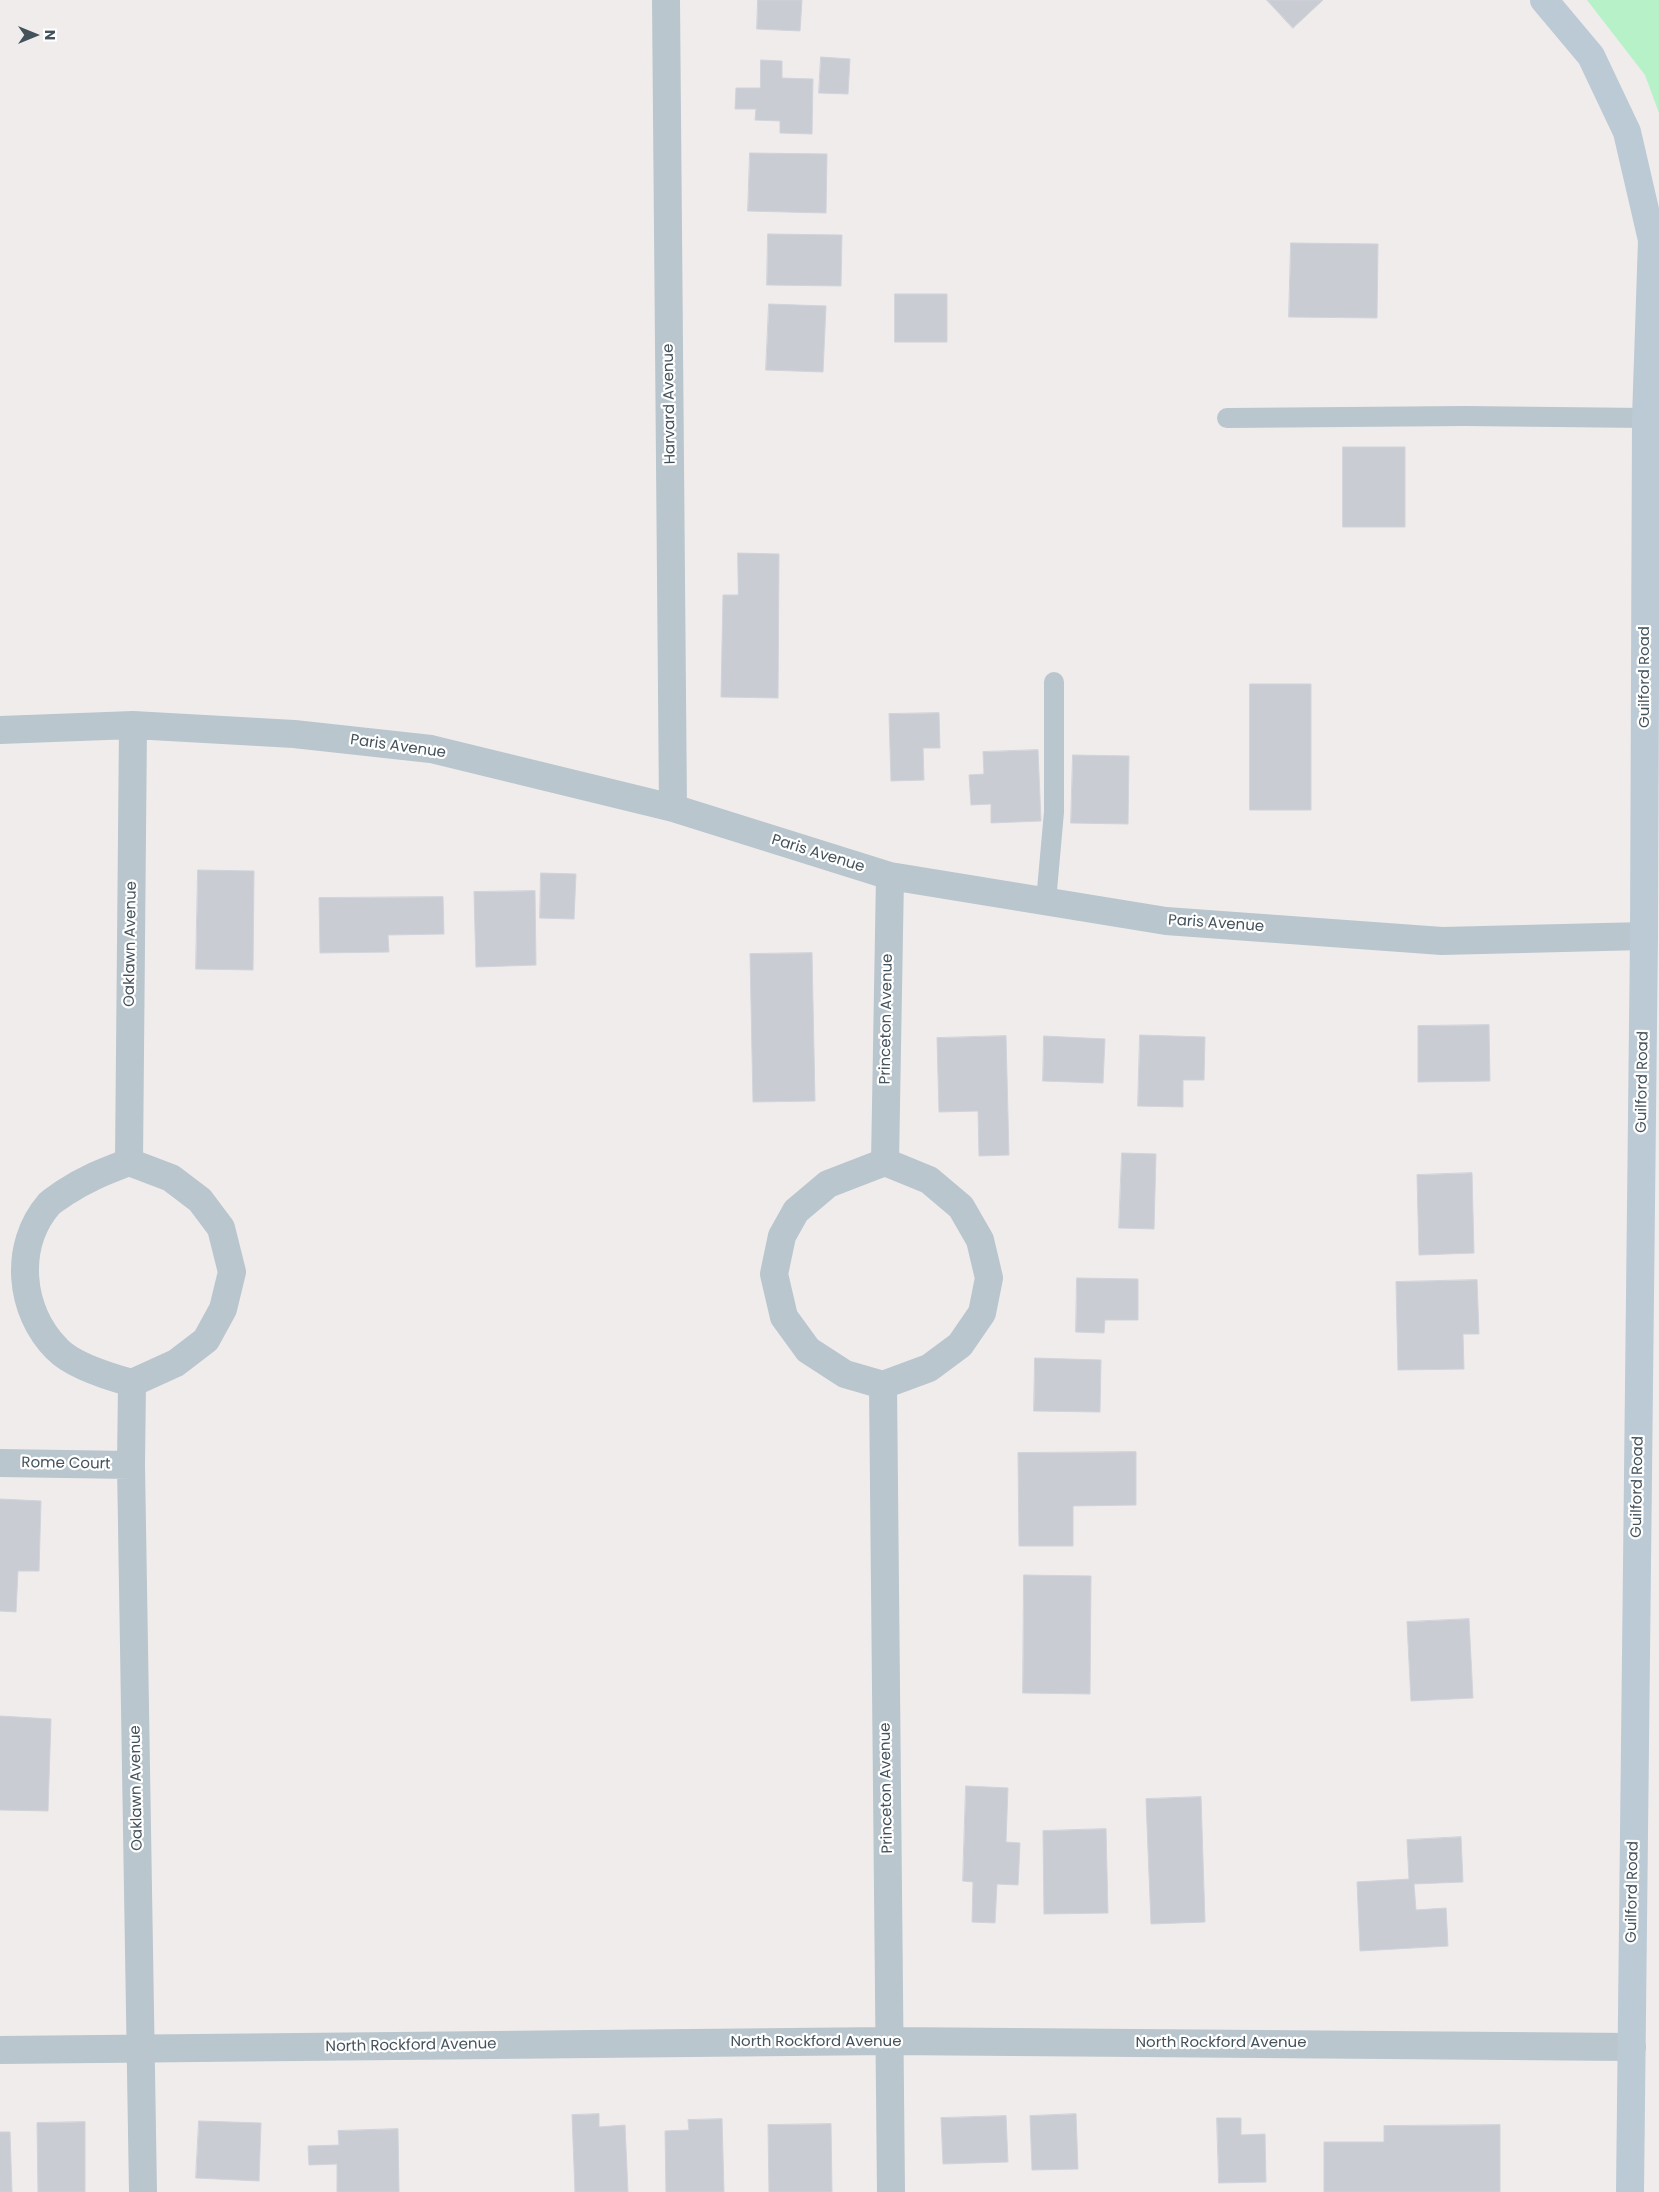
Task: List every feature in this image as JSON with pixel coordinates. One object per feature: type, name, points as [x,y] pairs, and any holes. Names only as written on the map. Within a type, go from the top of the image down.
[{"type":"street","name":"Harvard Avenue","points":[[666,0],[673,808]]},
{"type":"street","name":"Guilford Road","points":[[1544,0],[1591,56],[1627,132],[1652,240],[1646,418],[1644,936],[1630,2192]]},
{"type":"street","name":"Paris Avenue","points":[[0,730],[133,725],[294,734],[431,748],[673,808],[890,876],[1166,921],[1442,940],[1644,936]]},
{"type":"street","name":"Oaklawn Avenue","points":[[129,1162],[133,725]]},
{"type":"street","name":"Princeton Avenue","points":[[884,1162],[890,876]]},
{"type":"street","points":[[129,1162],[171,1178],[200,1200],[221,1228],[232,1272],[223,1309],[206,1340],[176,1363],[132,1383],[94,1372],[57,1350],[32,1315],[24,1276],[29,1237],[49,1204],[87,1178],[129,1162]]},
{"type":"street","points":[[884,1162],[929,1180],[961,1207],[980,1240],[989,1278],[982,1313],[960,1344],[929,1368],[883,1385],[845,1374],[808,1350],[784,1317],[774,1274],[782,1236],[796,1210],[828,1184],[884,1162]]},
{"type":"street","name":"Oaklawn Avenue","points":[[132,1383],[131,1465],[143,2192]]},
{"type":"street","name":"Princeton Avenue","points":[[883,1385],[891,2192]]},
{"type":"street","name":"Rome Court","points":[[0,1463],[131,1465]]},
{"type":"street","name":"North Rockford Avenue","points":[[0,2050],[889,2041],[1632,2047]]},
{"type":"lane","points":[[1227,418],[1464,416],[1646,418]]},
{"type":"lane","points":[[1046,901],[1054,812],[1054,682]]},
{"type":"green space","points":[[1587,0],[1659,0],[1659,113],[1645,75]]},
{"type":"building","points":[[758,0],[802,0],[800,31],[757,29]]},
{"type":"building","points":[[1267,0],[1323,0],[1293,28]]},
{"type":"building","points":[[821,57],[850,59],[848,94],[819,93]]},
{"type":"building","points":[[761,60],[782,61],[782,78],[813,79],[812,134],[780,133],[780,121],[755,120],[756,109],[735,109],[736,88],[760,88]]},
{"type":"building","points":[[750,153],[827,154],[826,213],[748,211]]},
{"type":"building","points":[[768,234],[842,235],[841,286],[767,285]]},
{"type":"building","points":[[1291,243],[1378,244],[1377,318],[1289,317]]},
{"type":"building","points":[[895,294],[947,294],[947,342],[895,342]]},
{"type":"building","points":[[769,304],[826,306],[823,372],[766,370]]},
{"type":"building","points":[[1343,447],[1405,447],[1405,527],[1343,527]]},
{"type":"building","points":[[738,553],[779,554],[778,698],[721,697],[723,595],[738,595]]},
{"type":"building","points":[[1250,684],[1311,684],[1311,810],[1250,810]]},
{"type":"building","points":[[939,713],[940,748],[923,748],[924,780],[891,781],[889,714]]},
{"type":"building","points":[[1038,750],[1041,821],[991,823],[991,804],[971,805],[969,775],[984,774],[983,752]]},
{"type":"building","points":[[1073,755],[1129,756],[1128,824],[1071,823]]},
{"type":"building","points":[[198,870],[254,871],[253,970],[196,969]]},
{"type":"building","points":[[541,873],[576,874],[574,919],[540,918]]},
{"type":"building","points":[[535,891],[536,965],[476,967],[474,892]]},
{"type":"building","points":[[443,897],[444,934],[388,935],[389,952],[320,953],[319,898]]},
{"type":"building","points":[[812,953],[815,1101],[753,1102],[750,954]]},
{"type":"building","points":[[1489,1025],[1490,1081],[1418,1082],[1418,1026]]},
{"type":"building","points":[[1140,1035],[1205,1037],[1204,1080],[1183,1080],[1183,1107],[1138,1106]]},
{"type":"building","points":[[1006,1036],[1009,1155],[979,1156],[978,1111],[939,1112],[937,1038]]},
{"type":"building","points":[[1044,1036],[1105,1039],[1103,1083],[1043,1081]]},
{"type":"building","points":[[1122,1153],[1156,1154],[1154,1229],[1119,1228]]},
{"type":"building","points":[[1472,1173],[1474,1253],[1419,1255],[1417,1175]]},
{"type":"building","points":[[1077,1278],[1138,1279],[1138,1320],[1105,1320],[1104,1333],[1076,1332]]},
{"type":"building","points":[[1477,1280],[1479,1334],[1463,1334],[1464,1369],[1398,1370],[1396,1282]]},
{"type":"building","points":[[1035,1358],[1101,1360],[1100,1412],[1034,1411]]},
{"type":"building","points":[[1136,1452],[1136,1505],[1073,1506],[1073,1546],[1019,1546],[1018,1453]]},
{"type":"building","points":[[0,1499],[41,1501],[39,1571],[18,1571],[16,1612],[0,1611]]},
{"type":"building","points":[[1024,1575],[1091,1576],[1090,1694],[1023,1693]]},
{"type":"building","points":[[1469,1619],[1473,1698],[1411,1701],[1407,1622]]},
{"type":"building","points":[[0,1716],[51,1719],[48,1811],[0,1810]]},
{"type":"building","points":[[966,1786],[1008,1788],[1006,1842],[1020,1843],[1018,1885],[997,1884],[995,1923],[972,1922],[973,1882],[963,1881]]},
{"type":"building","points":[[1201,1797],[1205,1922],[1151,1924],[1146,1799]]},
{"type":"building","points":[[1106,1829],[1108,1913],[1044,1914],[1043,1831]]},
{"type":"building","points":[[1461,1837],[1463,1882],[1414,1884],[1416,1910],[1446,1908],[1448,1946],[1360,1951],[1357,1882],[1409,1879],[1407,1840]]},
{"type":"building","points":[[599,2114],[599,2127],[625,2125],[628,2192],[575,2192],[572,2115]]},
{"type":"building","points":[[1076,2114],[1078,2169],[1032,2170],[1030,2116]]},
{"type":"building","points":[[1006,2116],[1008,2162],[943,2164],[941,2118]]},
{"type":"building","points":[[1217,2118],[1241,2118],[1241,2135],[1265,2134],[1266,2182],[1219,2183]]},
{"type":"building","points":[[722,2119],[724,2192],[666,2192],[665,2131],[689,2130],[688,2120]]},
{"type":"building","points":[[199,2121],[261,2123],[259,2181],[196,2178]]},
{"type":"building","points":[[85,2122],[85,2192],[38,2192],[37,2123]]},
{"type":"building","points":[[831,2124],[832,2192],[769,2192],[768,2125]]},
{"type":"building","points":[[1500,2125],[1500,2192],[1324,2192],[1324,2142],[1384,2142],[1384,2126]]},
{"type":"building","points":[[398,2129],[399,2192],[337,2192],[337,2164],[309,2165],[308,2146],[339,2145],[338,2131]]},
{"type":"building","points":[[0,2132],[10,2132],[12,2192],[0,2192]]}]
